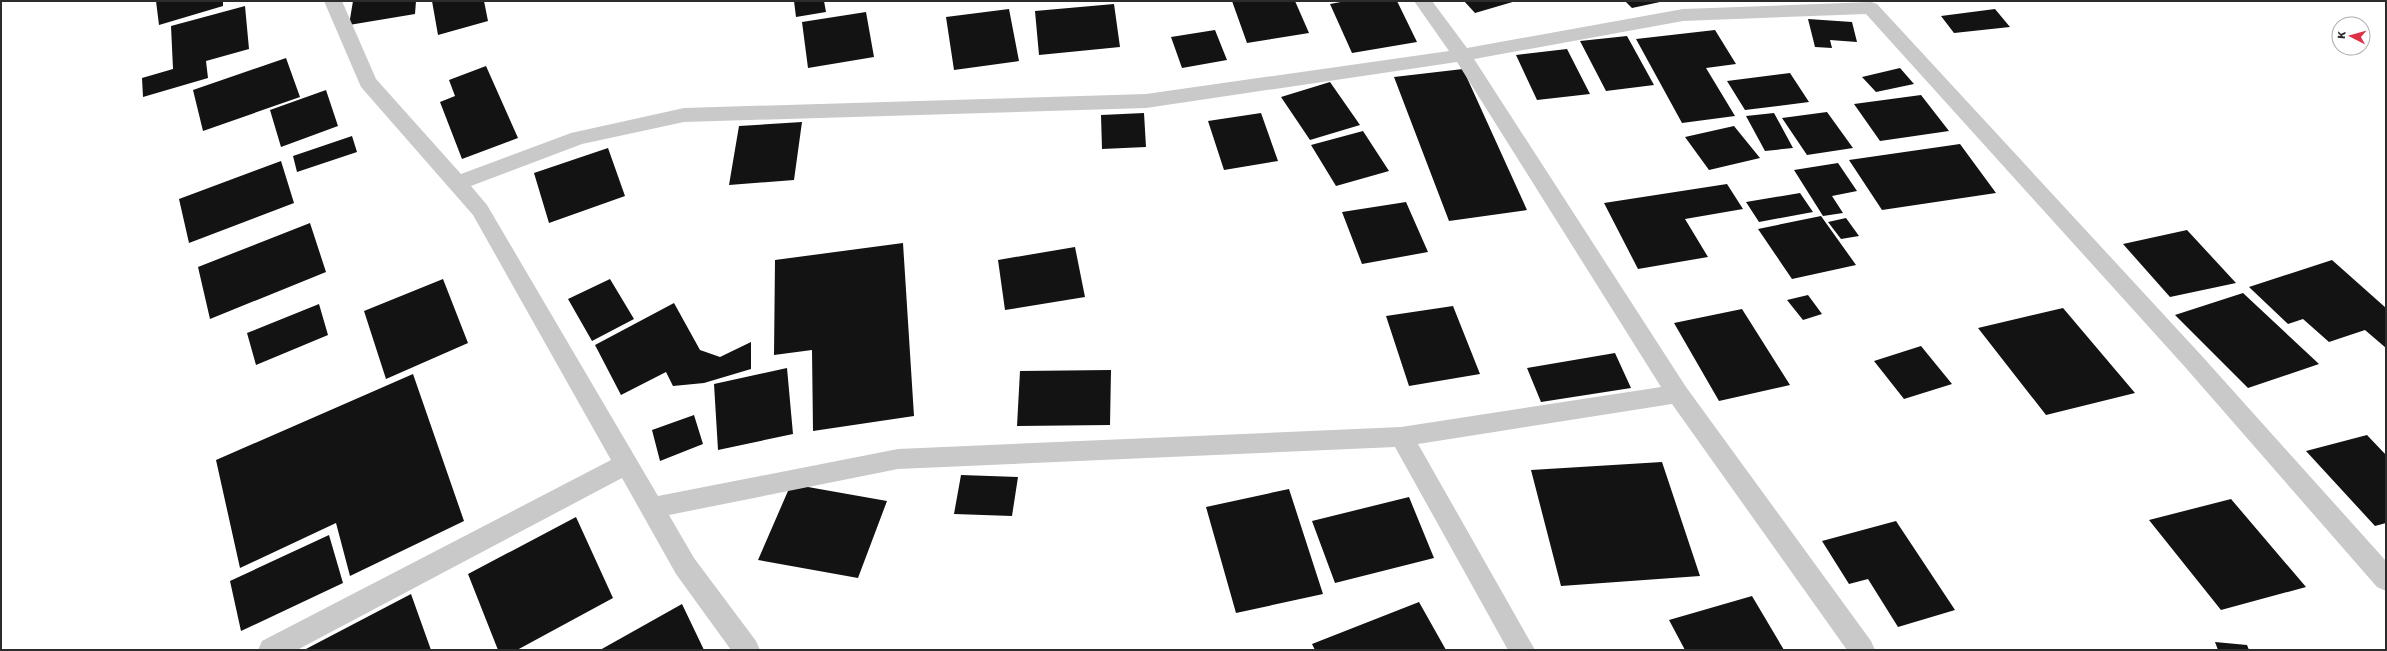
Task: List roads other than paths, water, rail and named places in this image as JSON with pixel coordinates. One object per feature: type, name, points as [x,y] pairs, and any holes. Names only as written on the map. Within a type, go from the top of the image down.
[{"type":"street","points":[[333,1],[368,82],[480,210],[685,566],[747,650]]},
{"type":"street","points":[[1423,1],[1462,55],[1678,394],[1862,650]]},
{"type":"street","points":[[456,184],[578,138],[684,115],[1146,101],[1462,55],[1683,15],[1871,8],[2193,361],[2386,579]]},
{"type":"street","points":[[652,508],[898,459],[1400,437],[1678,394]]},
{"type":"street","points":[[1400,437],[1522,650]]},
{"type":"street","points":[[271,650],[626,464]]}]
